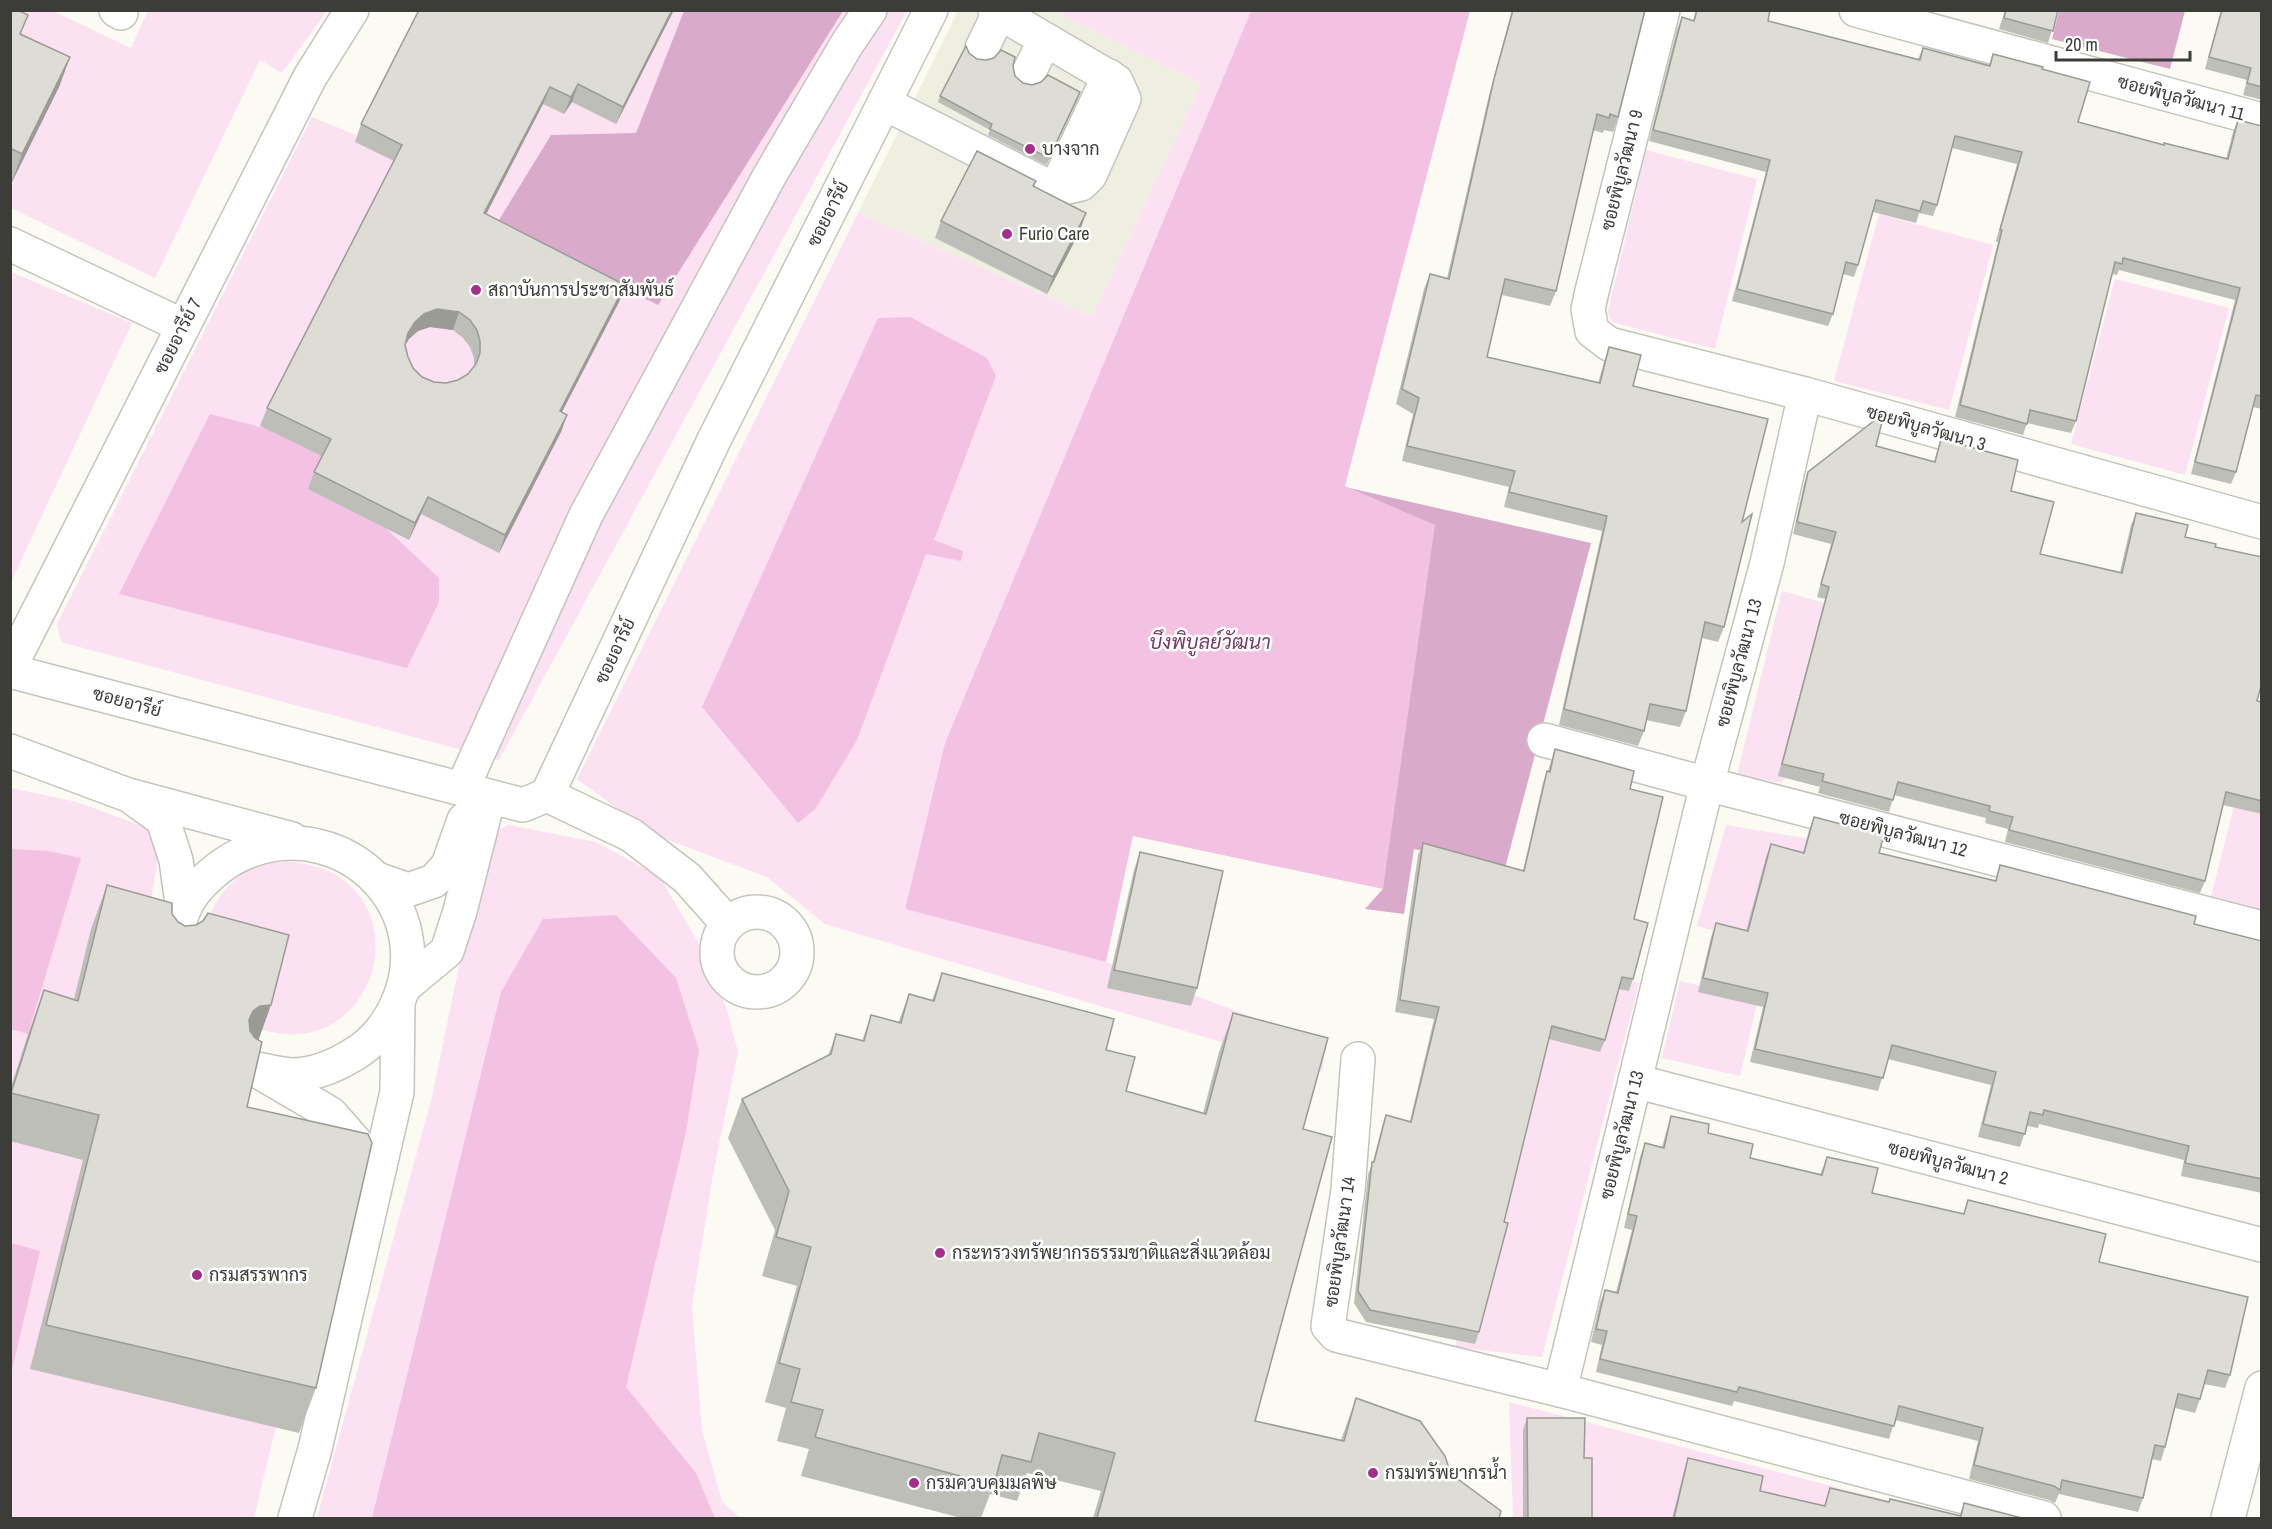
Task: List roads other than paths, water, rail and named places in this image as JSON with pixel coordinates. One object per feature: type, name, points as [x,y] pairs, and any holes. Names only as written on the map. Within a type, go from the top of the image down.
[{"type":"street","name":"ซอยอารีย์ 7","points":[[10,667],[310,77],[352,10]]},
{"type":"street","points":[[377,879],[408,890],[435,881],[448,865],[586,515],[770,175],[847,44],[870,10]]},
{"type":"street","name":"ซอยอารีย์","points":[[10,671],[523,805],[547,795],[714,440],[931,10]]},
{"type":"street","name":"ซอยพิบูลวัฒนา 9","points":[[1592,331],[1588,309],[1663,10]]},
{"type":"street","name":"ซอยพิบูลวัฒนา 11","points":[[1856,10],[2262,120]]},
{"type":"street","points":[[884,103],[945,120],[992,145],[1055,190],[1081,184],[1090,175],[1124,99],[1116,81],[997,12],[982,48]]},
{"type":"street","points":[[1029,72],[1046,40]]},
{"type":"street","points":[[10,244],[183,326]]},
{"type":"street","name":"ซอยพิบูลวัฒนา 3","points":[[1592,331],[1609,344],[1805,394],[2262,522]]},
{"type":"street","name":"ซอยพิบูลวัฒนา 13","points":[[1560,1390],[1707,784],[1767,562],[1805,394]]},
{"type":"street","name":"ซอยพิบูลวัฒนา 12","points":[[1544,740],[2262,928]]},
{"type":"street","points":[[10,751],[128,795],[346,855],[377,879],[398,910],[408,948],[402,994],[397,1092],[315,1449],[295,1518]]},
{"type":"street","points":[[375,1185],[359,1146],[331,1114],[251,1068],[291,1075],[330,1068],[364,1049],[390,1021],[402,994],[447,951],[460,911],[475,793]]},
{"type":"street","points":[[128,795],[163,820],[176,860],[183,911],[174,952]]},
{"type":"street","points":[[547,795],[631,835],[687,878],[728,924]]},
{"type":"street","points":[[183,911],[204,880],[235,856],[271,843],[309,843]]},
{"type":"street","name":"ซอยพิบูลวัฒนา 14","points":[[1358,1059],[1348,1191],[1328,1326],[1336,1335],[1560,1390]]},
{"type":"street","name":"ซอยพิบูลวัฒนา 2","points":[[1635,1081],[2262,1245]]},
{"type":"street","points":[[2228,1518],[2262,1388]]},
{"type":"street","points":[[1560,1390],[2044,1518]]},
{"type":"water","name":"บึงพิบูลย์วัฒนา","points":[[1251,11],[1470,11],[1345,486],[1435,525],[1383,889],[1133,836],[1106,962],[905,909],[945,743]]},
{"type":"water","points":[[910,317],[987,358],[996,376],[934,540],[963,551],[961,561],[926,554],[857,740],[816,808],[798,823],[702,707],[878,318]]},
{"type":"water","points":[[210,414],[329,445],[358,502],[439,578],[439,602],[407,668],[119,594]]},
{"type":"water","points":[[10,849],[48,851],[81,858],[28,1034],[11,1029]]},
{"type":"water","points":[[616,915],[676,978],[699,1050],[686,1132],[626,1387],[696,1473],[715,1518],[372,1518],[501,992],[543,919]]},
{"type":"water","points":[[10,1243],[40,1251],[11,1374]]},
{"type":"place","name":"บางจาก","points":[[1030,149]]},
{"type":"place","name":"Furio Care","points":[[1007,234]]},
{"type":"place","name":"สถาบันการประชาสัมพันธ์","points":[[476,290]]},
{"type":"place","name":"กระทรวงทรัพยากรธรรมชาติและสิ่งแวดล้อม","points":[[940,1253]]},
{"type":"place","name":"กรมสรรพากร","points":[[197,1275]]},
{"type":"place","name":"กรมทรัพยากรน้ำ","points":[[1373,1473]]},
{"type":"place","name":"กรมควบคุมมลพิษ","points":[[914,1483]]}]
